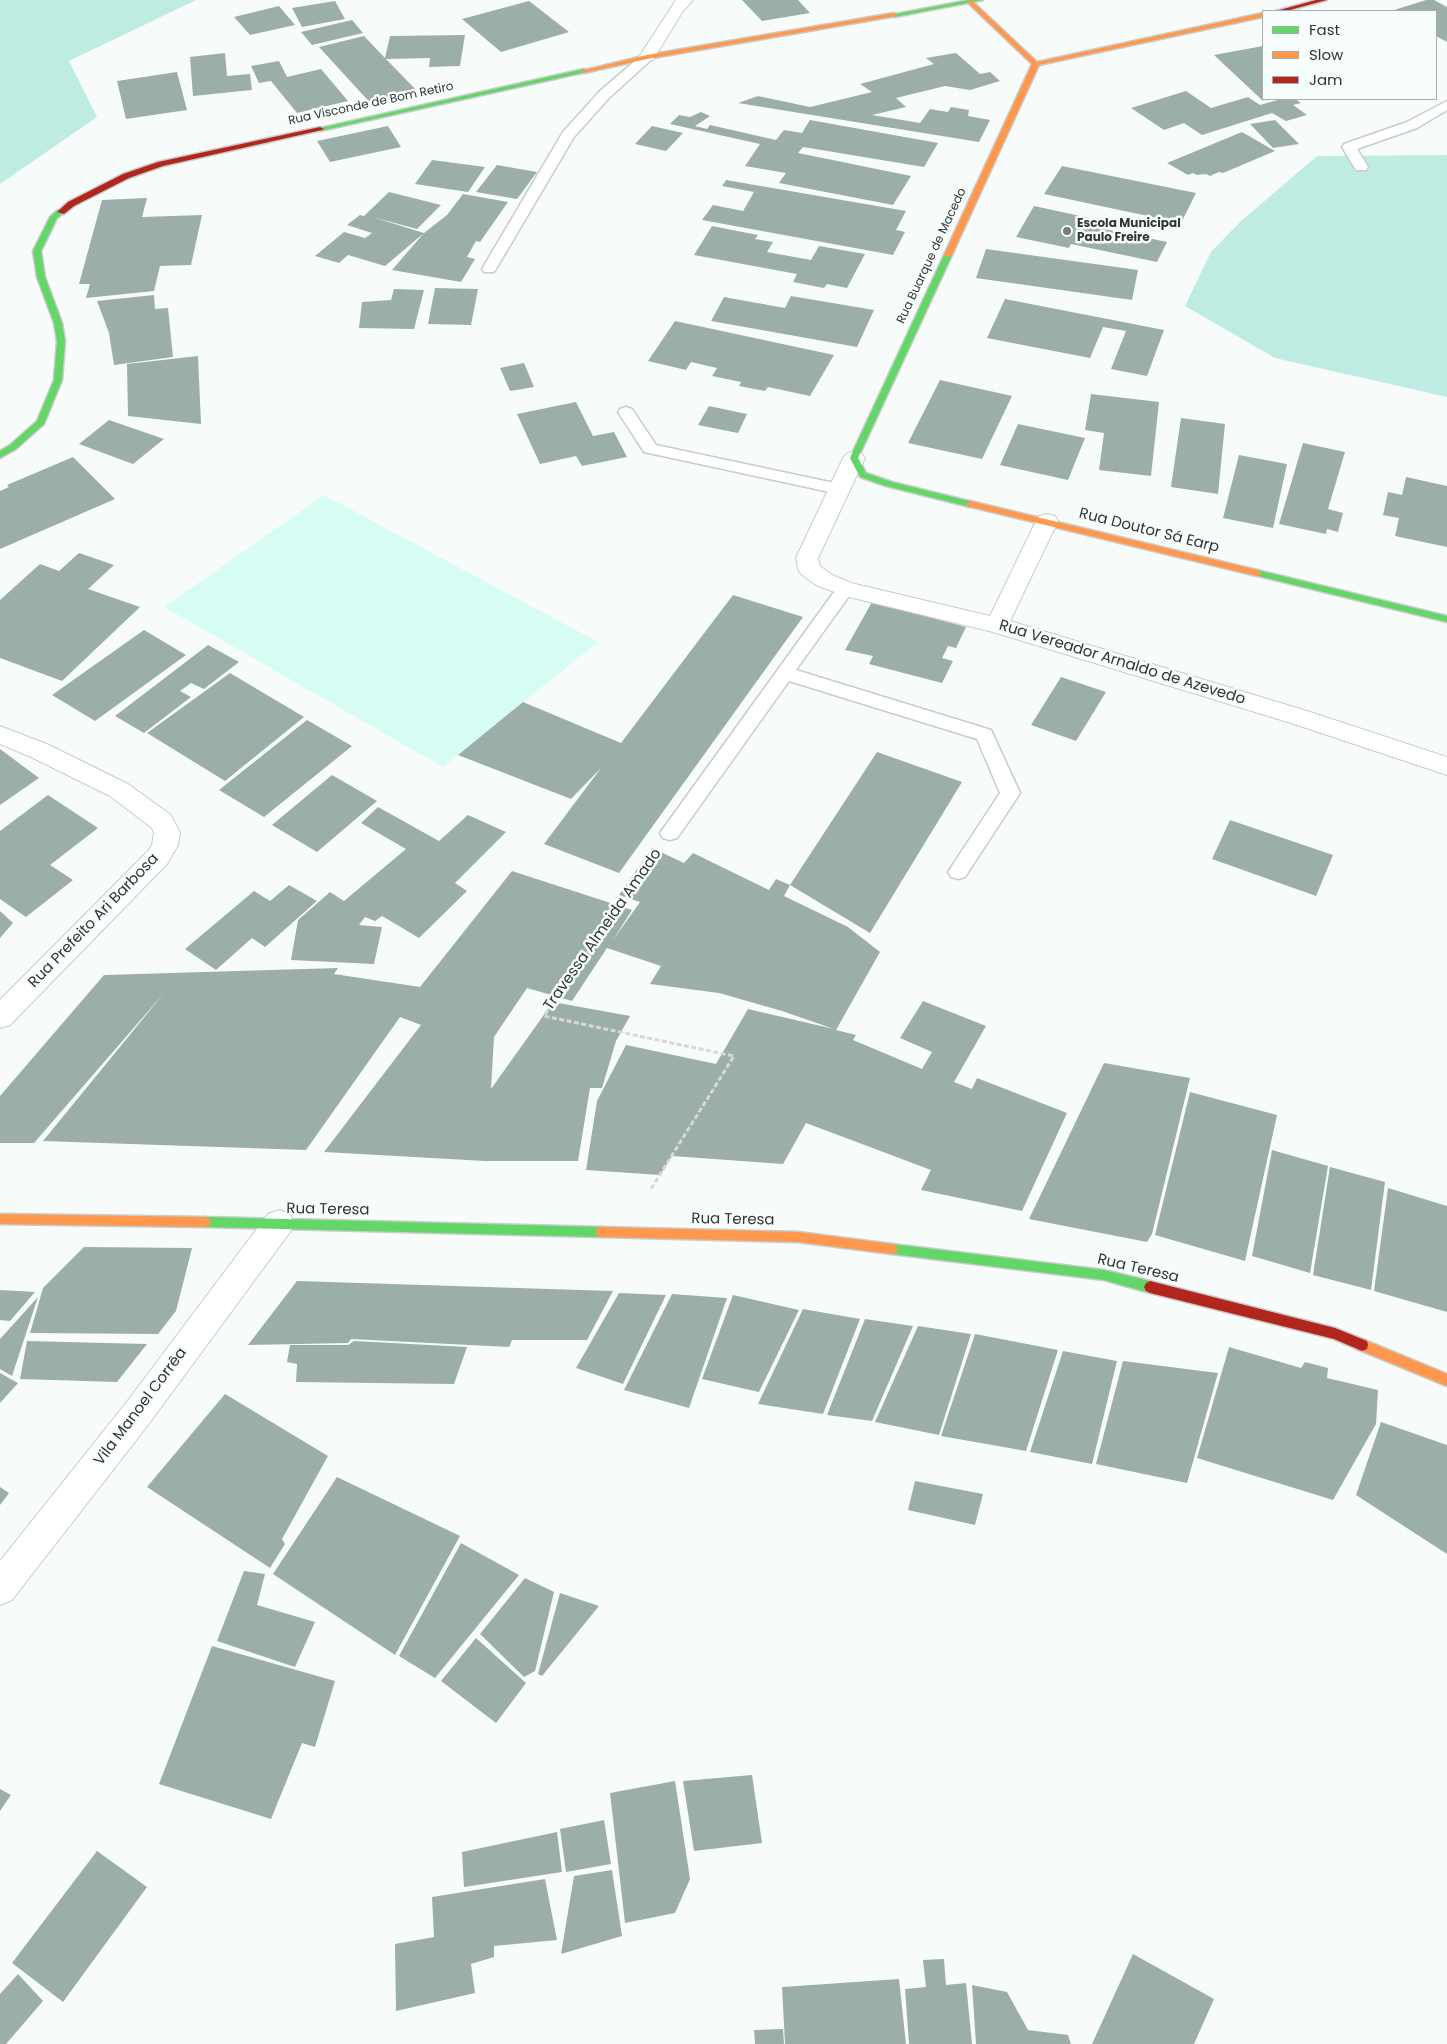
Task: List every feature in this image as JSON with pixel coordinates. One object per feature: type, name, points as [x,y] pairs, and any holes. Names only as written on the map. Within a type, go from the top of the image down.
[{"type":"main road","points":[[1282,10],[1324,0]]},
{"type":"main road","name":"Rua Visconde de Bom Retiro","points":[[0,455],[13,447],[41,422],[51,402],[58,380],[61,341],[58,323],[41,277],[37,251],[44,234],[54,218],[71,204],[126,176],[161,164],[647,57],[975,1]]},
{"type":"main road","points":[[975,1],[1036,64],[1262,15]]},
{"type":"main road","name":"Rua Buarque de Macedo","points":[[854,458],[1036,64]]},
{"type":"main road","name":"Rua Doutor Sá Earp","points":[[854,458],[863,475],[889,484],[1447,619]]},
{"type":"main road","name":"Rua Teresa","points":[[0,1220],[279,1224],[798,1237],[1104,1275],[1335,1334],[1447,1380]]},
{"type":"street","points":[[647,57],[685,0]]},
{"type":"street","points":[[839,489],[854,458]]},
{"type":"street","name":"Rua Vereador Arnaldo de Azevedo","points":[[839,489],[807,558],[808,569],[824,580],[845,589],[997,625],[1298,717],[1447,766]]},
{"type":"street","points":[[997,625],[1047,521]]},
{"type":"street","name":"Rua Prefeito Ari Barbosa","points":[[0,735],[40,751],[119,790],[162,822],[168,833],[165,845],[158,857],[0,1017]]},
{"type":"street","name":"Vila Manoel Corrêa","points":[[0,1588],[137,1414],[279,1224]]},
{"type":"lane","points":[[489,269],[568,135],[604,96],[647,57]]},
{"type":"lane","points":[[1361,167],[1349,148],[1412,126],[1447,105]]},
{"type":"lane","points":[[626,412],[650,449],[839,489]]},
{"type":"lane","name":"Travessa Almeida Amado","points":[[670,833],[845,589]]},
{"type":"lane","points":[[785,673],[984,735],[1010,793],[958,872]]},
{"type":"path","name":"Travessa Almeida Amado","points":[[624,1232],[734,1056],[544,1016],[670,833]]},
{"type":"green space","points":[[0,0],[196,0],[69,61],[97,117],[0,184]]},
{"type":"green space","points":[[1447,155],[1447,397],[1275,358],[1185,306],[1211,252],[1240,222],[1317,156]]},
{"type":"green space","points":[[324,495],[598,642],[443,767],[164,607]]},
{"type":"building","points":[[742,0],[798,0],[810,13],[762,21]]},
{"type":"building","points":[[1426,0],[1434,0],[1447,7],[1447,42],[1437,37],[1437,10],[1394,10]]},
{"type":"building","points":[[335,1],[345,19],[302,27],[292,8]]},
{"type":"building","points":[[529,1],[569,32],[501,52],[462,19]]},
{"type":"building","points":[[279,6],[295,25],[250,35],[234,17]]},
{"type":"building","points":[[352,20],[363,33],[312,45],[301,32]]},
{"type":"building","points":[[465,35],[460,66],[429,67],[430,58],[386,59],[421,95],[374,107],[319,47],[364,36],[385,58],[390,36]]},
{"type":"building","points":[[1262,46],[1263,101],[1214,55]]},
{"type":"building","points":[[225,53],[227,76],[250,74],[252,90],[193,96],[190,57]]},
{"type":"building","points":[[956,53],[980,74],[990,72],[1000,81],[970,90],[945,86],[896,98],[906,107],[872,115],[920,123],[930,109],[948,112],[951,107],[969,110],[968,116],[990,120],[979,142],[738,103],[758,96],[810,107],[872,92],[860,84],[934,64],[926,58]]},
{"type":"building","points":[[279,61],[287,77],[321,69],[348,101],[297,113],[271,81],[259,83],[251,66]]},
{"type":"building","points":[[177,72],[187,110],[126,119],[117,81]]},
{"type":"building","points":[[1186,91],[1211,108],[1248,97],[1260,105],[1278,100],[1296,100],[1301,103],[1293,105],[1307,115],[1286,121],[1272,113],[1202,135],[1184,123],[1164,130],[1131,108]]},
{"type":"building","points":[[701,112],[710,116],[695,126],[707,129],[710,125],[776,140],[784,130],[802,133],[810,120],[938,143],[924,167],[803,147],[798,153],[911,176],[893,205],[779,183],[786,173],[745,166],[760,144],[670,124],[679,115],[690,117]]},
{"type":"building","points":[[1275,120],[1299,144],[1273,148],[1250,124]]},
{"type":"building","points":[[388,126],[401,147],[330,162],[317,141]]},
{"type":"building","points":[[652,126],[683,133],[666,151],[635,144]]},
{"type":"building","points":[[1242,132],[1275,151],[1223,173],[1219,172],[1210,176],[1193,173],[1188,175],[1167,163]]},
{"type":"building","points":[[432,160],[485,167],[468,192],[415,184]]},
{"type":"building","points":[[497,165],[537,172],[517,199],[476,192]]},
{"type":"building","points":[[1062,166],[1196,193],[1181,223],[1044,194]]},
{"type":"building","points":[[726,180],[906,211],[896,230],[905,232],[893,255],[702,220],[713,205],[743,211],[754,192],[722,186]]},
{"type":"building","points":[[389,192],[441,205],[417,229],[372,217],[424,233],[385,266],[348,255],[339,263],[315,256],[344,232],[365,238],[372,233],[347,225],[360,215],[364,216]]},
{"type":"building","points":[[463,194],[508,202],[480,242],[476,241],[467,257],[475,259],[461,282],[392,270],[424,233],[447,215]]},
{"type":"building","points":[[147,198],[142,217],[202,215],[191,265],[160,266],[154,291],[86,298],[90,284],[79,284],[102,200]]},
{"type":"building","name":"Escola Municipal Paulo Freire","points":[[1034,206],[1090,218],[1086,225],[1167,242],[1157,262],[1071,244],[1069,248],[1016,237]]},
{"type":"building","points":[[712,226],[758,235],[755,239],[773,242],[767,252],[811,260],[819,246],[865,254],[847,288],[827,284],[824,288],[793,282],[797,274],[694,255]]},
{"type":"building","points":[[986,249],[1138,270],[1132,300],[976,278]]},
{"type":"building","points":[[435,288],[478,289],[471,325],[428,324]]},
{"type":"building","points":[[394,289],[424,290],[414,329],[359,328],[362,302],[391,300]]},
{"type":"building","points":[[154,295],[155,309],[168,308],[173,357],[114,365],[109,333],[97,301]]},
{"type":"building","points":[[791,296],[874,310],[857,347],[711,321],[724,297],[785,308]]},
{"type":"building","points":[[1005,299],[1164,330],[1147,376],[1111,369],[1126,331],[1103,327],[1090,358],[987,338]]},
{"type":"building","points":[[675,321],[834,355],[810,396],[768,387],[765,391],[739,386],[741,382],[712,376],[717,368],[691,362],[686,370],[648,361]]},
{"type":"building","points":[[198,356],[201,424],[128,416],[127,364]]},
{"type":"building","points":[[524,363],[534,387],[510,391],[500,368]]},
{"type":"building","points":[[940,380],[1012,396],[982,459],[908,443]]},
{"type":"building","points":[[1091,394],[1159,402],[1151,476],[1099,470],[1104,433],[1085,430]]},
{"type":"building","points":[[576,402],[593,436],[614,432],[627,457],[582,466],[576,456],[540,464],[517,414]]},
{"type":"building","points":[[709,406],[747,414],[738,433],[698,425]]},
{"type":"building","points":[[1181,418],[1225,424],[1218,494],[1171,487]]},
{"type":"building","points":[[109,420],[164,439],[133,464],[79,444]]},
{"type":"building","points":[[1018,424],[1085,438],[1068,480],[1000,465]]},
{"type":"building","points":[[1303,443],[1345,452],[1328,509],[1343,513],[1338,532],[1327,529],[1326,534],[1279,524]]},
{"type":"building","points":[[1239,455],[1287,464],[1273,528],[1223,518]]},
{"type":"building","points":[[73,457],[115,499],[0,549],[0,491],[9,487],[7,485]]},
{"type":"building","points":[[1406,477],[1447,486],[1447,547],[1395,536],[1399,518],[1383,515],[1388,492],[1402,495]]},
{"type":"building","points":[[79,553],[114,565],[88,589],[140,607],[62,681],[0,658],[0,600],[40,564],[59,571]]},
{"type":"building","points":[[733,595],[803,617],[619,873],[544,844],[601,768],[571,799],[458,755],[523,702],[621,743]]},
{"type":"building","points":[[872,602],[966,627],[956,648],[948,646],[942,658],[953,661],[942,683],[869,664],[873,656],[845,650]]},
{"type":"building","points":[[144,630],[186,655],[95,721],[52,695]]},
{"type":"building","points":[[208,645],[239,662],[204,689],[191,683],[180,691],[191,697],[144,733],[115,716]]},
{"type":"building","points":[[230,673],[304,717],[225,781],[147,733]]},
{"type":"building","points":[[1061,677],[1106,692],[1076,741],[1031,725]]},
{"type":"building","points":[[307,720],[352,746],[264,817],[219,790]]},
{"type":"building","points":[[0,749],[39,778],[0,805]]},
{"type":"building","points":[[877,752],[962,782],[870,933],[790,885]]},
{"type":"building","points":[[332,775],[377,801],[317,852],[272,825]]},
{"type":"building","points":[[48,795],[98,828],[50,865],[73,880],[26,917],[0,899],[0,831]]},
{"type":"building","points":[[378,807],[439,841],[468,815],[506,832],[455,883],[467,891],[419,938],[382,916],[375,921],[365,917],[359,925],[382,927],[374,964],[291,960],[298,920],[330,892],[344,901],[406,849],[361,823]]},
{"type":"building","points":[[1230,820],[1333,855],[1316,896],[1212,859]]},
{"type":"building","points":[[652,848],[684,863],[693,853],[769,890],[776,879],[790,885],[784,896],[848,927],[880,952],[836,1030],[856,1035],[853,1040],[922,1069],[932,1052],[900,1038],[923,1001],[986,1026],[954,1082],[972,1089],[977,1078],[1067,1113],[1022,1211],[921,1190],[931,1170],[806,1123],[783,1164],[672,1156],[660,1175],[586,1170],[597,1101],[626,1045],[716,1064],[748,1009],[834,1029],[782,1011],[719,993],[650,984],[661,966],[607,948],[572,1001],[527,988],[494,1037],[491,1089],[553,1002],[630,1016],[616,1041],[602,1088],[590,1088],[578,1161],[485,1161],[324,1152],[421,1025],[400,1017],[306,1150],[43,1141],[164,993],[34,1143],[0,1143],[0,1096],[104,975],[338,968],[334,974],[420,987],[512,871],[632,910],[613,940],[640,902],[619,895]]},
{"type":"building","points":[[289,885],[317,901],[265,947],[252,938],[216,970],[185,949],[254,891],[270,901]]},
{"type":"building","points":[[0,911],[13,923],[0,938]]},
{"type":"building","points":[[1104,1063],[1190,1078],[1152,1234],[1147,1242],[1029,1219]]},
{"type":"building","points":[[1190,1092],[1277,1115],[1245,1261],[1155,1235]]},
{"type":"building","points":[[1272,1150],[1328,1166],[1310,1273],[1252,1256]]},
{"type":"building","points":[[1330,1167],[1385,1182],[1371,1290],[1313,1275]]},
{"type":"building","points":[[1388,1188],[1447,1206],[1447,1312],[1374,1291]]},
{"type":"building","points":[[84,1247],[192,1248],[176,1311],[158,1334],[30,1333],[43,1288]]},
{"type":"building","points":[[297,1281],[613,1291],[587,1340],[512,1340],[509,1347],[351,1339],[348,1343],[248,1345]]},
{"type":"building","points":[[0,1290],[35,1292],[10,1321],[0,1320]]},
{"type":"building","points":[[619,1293],[666,1295],[623,1384],[576,1368]]},
{"type":"building","points":[[672,1294],[727,1298],[689,1408],[624,1390]]},
{"type":"building","points":[[733,1295],[799,1310],[759,1392],[702,1379]]},
{"type":"building","points":[[38,1297],[12,1376],[0,1369],[0,1339]]},
{"type":"building","points":[[803,1309],[860,1319],[823,1414],[758,1404]]},
{"type":"building","points":[[865,1319],[913,1326],[872,1421],[827,1415]]},
{"type":"building","points":[[918,1326],[971,1334],[939,1435],[875,1422]]},
{"type":"building","points":[[975,1334],[1058,1350],[1026,1451],[941,1436]]},
{"type":"building","points":[[27,1341],[147,1344],[117,1382],[20,1379]]},
{"type":"building","points":[[354,1341],[467,1347],[454,1384],[296,1382],[297,1364],[287,1362],[290,1345],[348,1345]]},
{"type":"building","points":[[1229,1347],[1301,1368],[1305,1362],[1328,1368],[1327,1378],[1378,1390],[1376,1424],[1333,1500],[1197,1458]]},
{"type":"building","points":[[1063,1351],[1117,1361],[1092,1464],[1030,1452]]},
{"type":"building","points":[[1123,1361],[1218,1373],[1187,1483],[1096,1464]]},
{"type":"building","points":[[0,1373],[18,1383],[0,1403]]},
{"type":"building","points":[[225,1394],[328,1456],[282,1539],[285,1544],[270,1568],[147,1487]]},
{"type":"building","points":[[1381,1422],[1447,1445],[1447,1554],[1356,1495]]},
{"type":"building","points":[[337,1477],[460,1536],[395,1655],[273,1574]]},
{"type":"building","points":[[915,1481],[983,1494],[975,1525],[908,1510]]},
{"type":"building","points":[[0,1487],[9,1493],[0,1505]]},
{"type":"building","points":[[461,1543],[519,1575],[435,1678],[399,1656]]},
{"type":"building","points":[[244,1571],[265,1574],[257,1605],[315,1622],[295,1667],[217,1641]]},
{"type":"building","points":[[525,1578],[554,1592],[535,1671],[524,1677],[480,1634]]},
{"type":"building","points":[[560,1593],[599,1606],[542,1676],[538,1674]]},
{"type":"building","points":[[476,1638],[526,1683],[496,1723],[441,1681]]},
{"type":"building","points":[[212,1646],[335,1681],[315,1747],[302,1743],[271,1819],[159,1784]]},
{"type":"building","points":[[752,1775],[762,1843],[694,1851],[683,1781]]},
{"type":"building","points":[[675,1781],[690,1879],[675,1913],[625,1923],[610,1793]]},
{"type":"building","points":[[0,1789],[11,1795],[0,1811]]},
{"type":"building","points":[[604,1820],[611,1864],[566,1872],[560,1829]]},
{"type":"building","points":[[557,1832],[562,1872],[464,1887],[462,1852]]},
{"type":"building","points":[[97,1851],[147,1887],[63,2002],[12,1963]]},
{"type":"building","points":[[612,1870],[622,1936],[561,1954],[574,1876]]},
{"type":"building","points":[[545,1879],[557,1940],[494,1946],[494,1957],[471,1964],[475,1993],[396,2011],[395,1944],[434,1937],[432,1897]]},
{"type":"building","points":[[1133,1954],[1214,1999],[1194,2044],[1092,2044]]},
{"type":"building","points":[[944,1959],[946,1985],[966,1983],[972,2044],[909,2044],[905,1989],[926,1987],[923,1960]]},
{"type":"building","points":[[18,1974],[43,2001],[6,2044],[0,2044],[0,1994]]},
{"type":"building","points":[[899,1979],[906,2044],[785,2044],[782,1987]]},
{"type":"building","points":[[972,1985],[1007,1992],[1028,2030],[1068,2035],[1071,2044],[976,2044]]},
{"type":"building","points":[[783,2029],[784,2044],[755,2044],[754,2030]]},
{"type":"traffic: fast","points":[[894,15],[980,0]]},
{"type":"traffic: fast","points":[[320,129],[584,71]]},
{"type":"traffic: fast","points":[[0,455],[13,447],[41,422],[58,380],[61,341],[58,323],[41,277],[37,251],[54,217],[61,212]]},
{"type":"traffic: fast","points":[[948,255],[854,458],[863,475],[889,484],[970,504]]},
{"type":"traffic: fast","points":[[1257,573],[1447,619]]},
{"type":"traffic: fast","points":[[205,1222],[601,1232]]},
{"type":"traffic: fast","points":[[892,1249],[1104,1275],[1150,1287]]},
{"type":"traffic: slow","points":[[970,2],[1036,64]]},
{"type":"traffic: slow","points":[[584,71],[647,57],[894,15]]},
{"type":"traffic: slow","points":[[1036,64],[1262,15]]},
{"type":"traffic: slow","points":[[948,255],[1036,64]]},
{"type":"traffic: slow","points":[[970,504],[1257,573]]},
{"type":"traffic: slow","points":[[0,1219],[205,1222]]},
{"type":"traffic: slow","points":[[601,1232],[798,1237],[892,1249]]},
{"type":"traffic: slow","points":[[1362,1345],[1447,1380]]},
{"type":"traffic: jam","points":[[1283,10],[1324,0]]},
{"type":"traffic: jam","points":[[61,212],[71,204],[126,176],[161,164],[320,129]]},
{"type":"traffic: jam","points":[[1150,1287],[1335,1334],[1362,1345]]},
{"type":"place","name":"Escola Municipal Paulo Freire","points":[[1067,231]]}]
